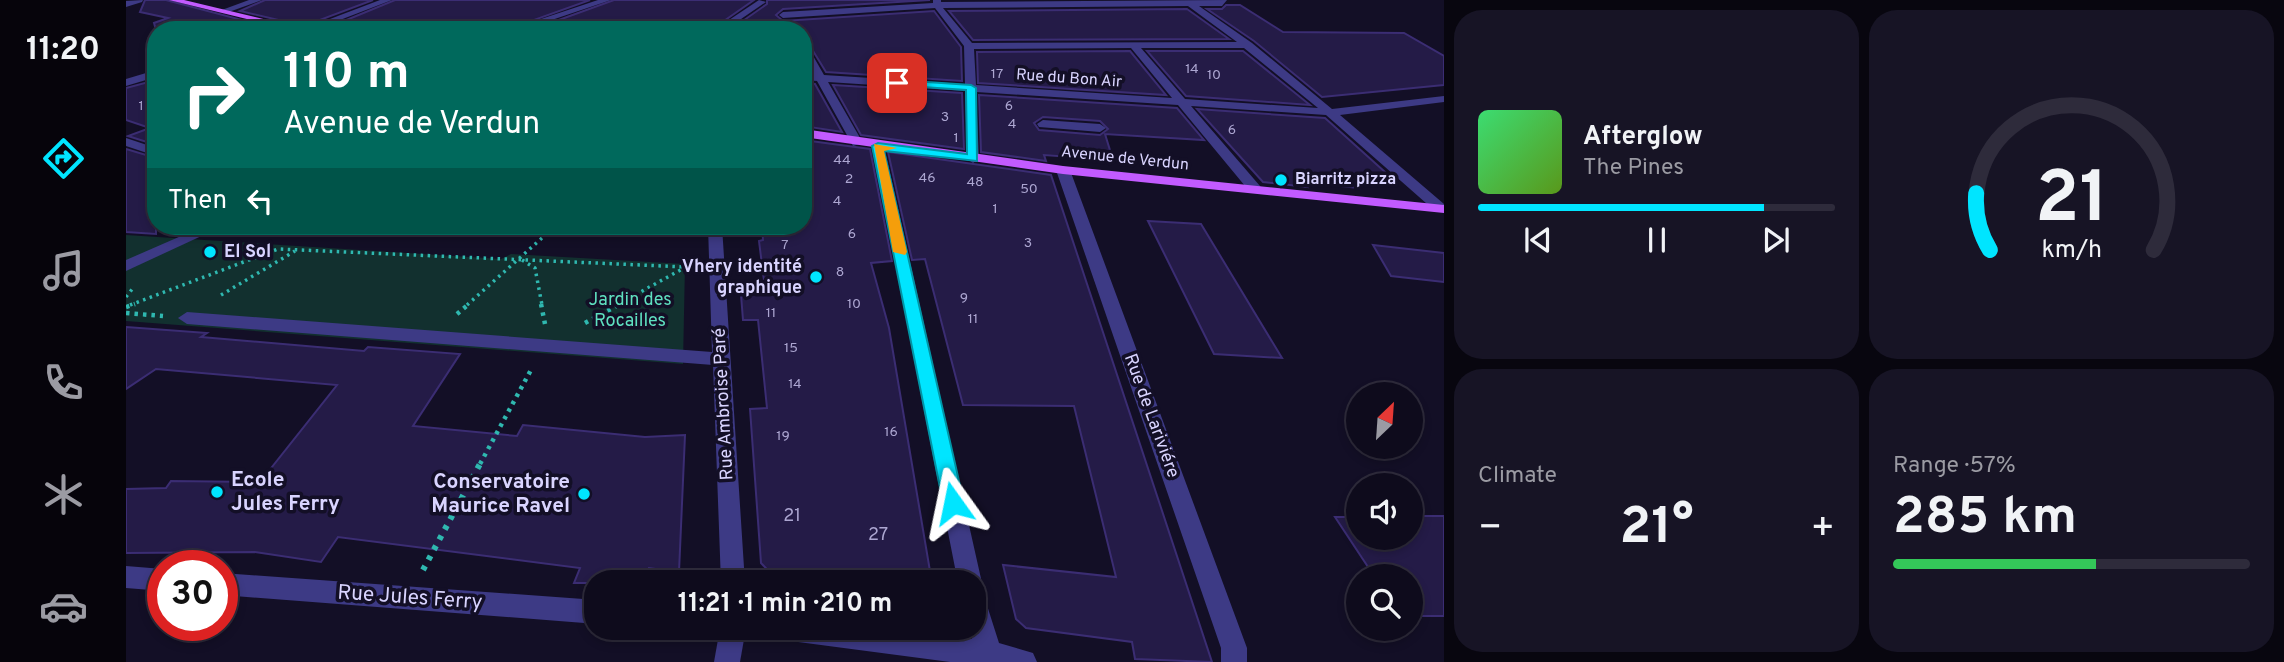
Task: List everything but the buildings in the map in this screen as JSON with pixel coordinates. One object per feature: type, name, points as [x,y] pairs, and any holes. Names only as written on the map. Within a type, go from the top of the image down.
[{"type":"main road","points":[[173,0],[261,21]]},
{"type":"main road","name":"Avenue de Verdun","points":[[812,135],[1063,170],[1442,209]]},
{"type":"street","points":[[126,5],[139,0]]},
{"type":"street","points":[[223,11],[258,0]]},
{"type":"street","points":[[330,21],[388,0]]},
{"type":"street","points":[[540,21],[607,0]]},
{"type":"street","points":[[731,21],[759,1],[786,18],[937,3],[1223,1]]},
{"type":"street","points":[[937,3],[969,46],[973,159]]},
{"type":"street","points":[[1190,3],[1249,45],[1332,111],[1442,209]]},
{"type":"street","points":[[1133,45],[1255,190]]},
{"type":"street","points":[[969,46],[1249,45]]},
{"type":"street","points":[[812,62],[857,143]]},
{"type":"street","points":[[126,83],[147,76]]},
{"type":"street","name":"Rue du Bon Air","points":[[812,77],[971,88],[1060,110],[1184,103],[1332,111],[1444,99]]},
{"type":"street","points":[[1043,124],[1060,110],[1100,128]]},
{"type":"street","points":[[126,142],[147,149]]},
{"type":"street","points":[[878,146],[967,570]]},
{"type":"street","name":"Rue de Lariviére","points":[[1063,170],[1234,648],[1234,662]]},
{"type":"street","points":[[126,266],[196,235]]},
{"type":"street","name":"Rue Ambroise Paré","points":[[715,235],[732,570]]},
{"type":"street","points":[[187,318],[721,359]]},
{"type":"street","points":[[126,577],[147,579]]},
{"type":"street","name":"Rue Jules Ferry","points":[[238,585],[584,611]]},
{"type":"street","points":[[727,662],[731,640]]},
{"type":"street","points":[[878,640],[989,654],[1024,662]]},
{"type":"street","points":[[985,640],[989,654]]},
{"type":"path","points":[[451,319],[542,238]]},
{"type":"path","points":[[126,307],[278,249],[686,267]]},
{"type":"path","points":[[544,345],[716,251]]},
{"type":"path","points":[[407,598],[544,345],[546,327],[535,268],[521,259]]},
{"type":"path","points":[[126,313],[187,318]]},
{"type":"green space","name":"Jardin des Rocailles","points":[[126,235],[501,259],[511,254],[685,264],[683,364],[126,321]]},
{"type":"slow traffic","points":[[891,148],[878,146],[900,252]]},
{"type":"place","name":"Biarritz pizza","points":[[1281,180]]},
{"type":"place","name":"El Sol","points":[[210,252]]},
{"type":"place","name":"Vhery identité graphique","points":[[816,277]]},
{"type":"place","name":"Ecole Jules Ferry","points":[[217,492]]},
{"type":"place","name":"Conservatoire Maurice Ravel","points":[[584,494]]},
{"type":"route","points":[[897,83],[971,88],[973,159],[878,146],[953,503]]}]
